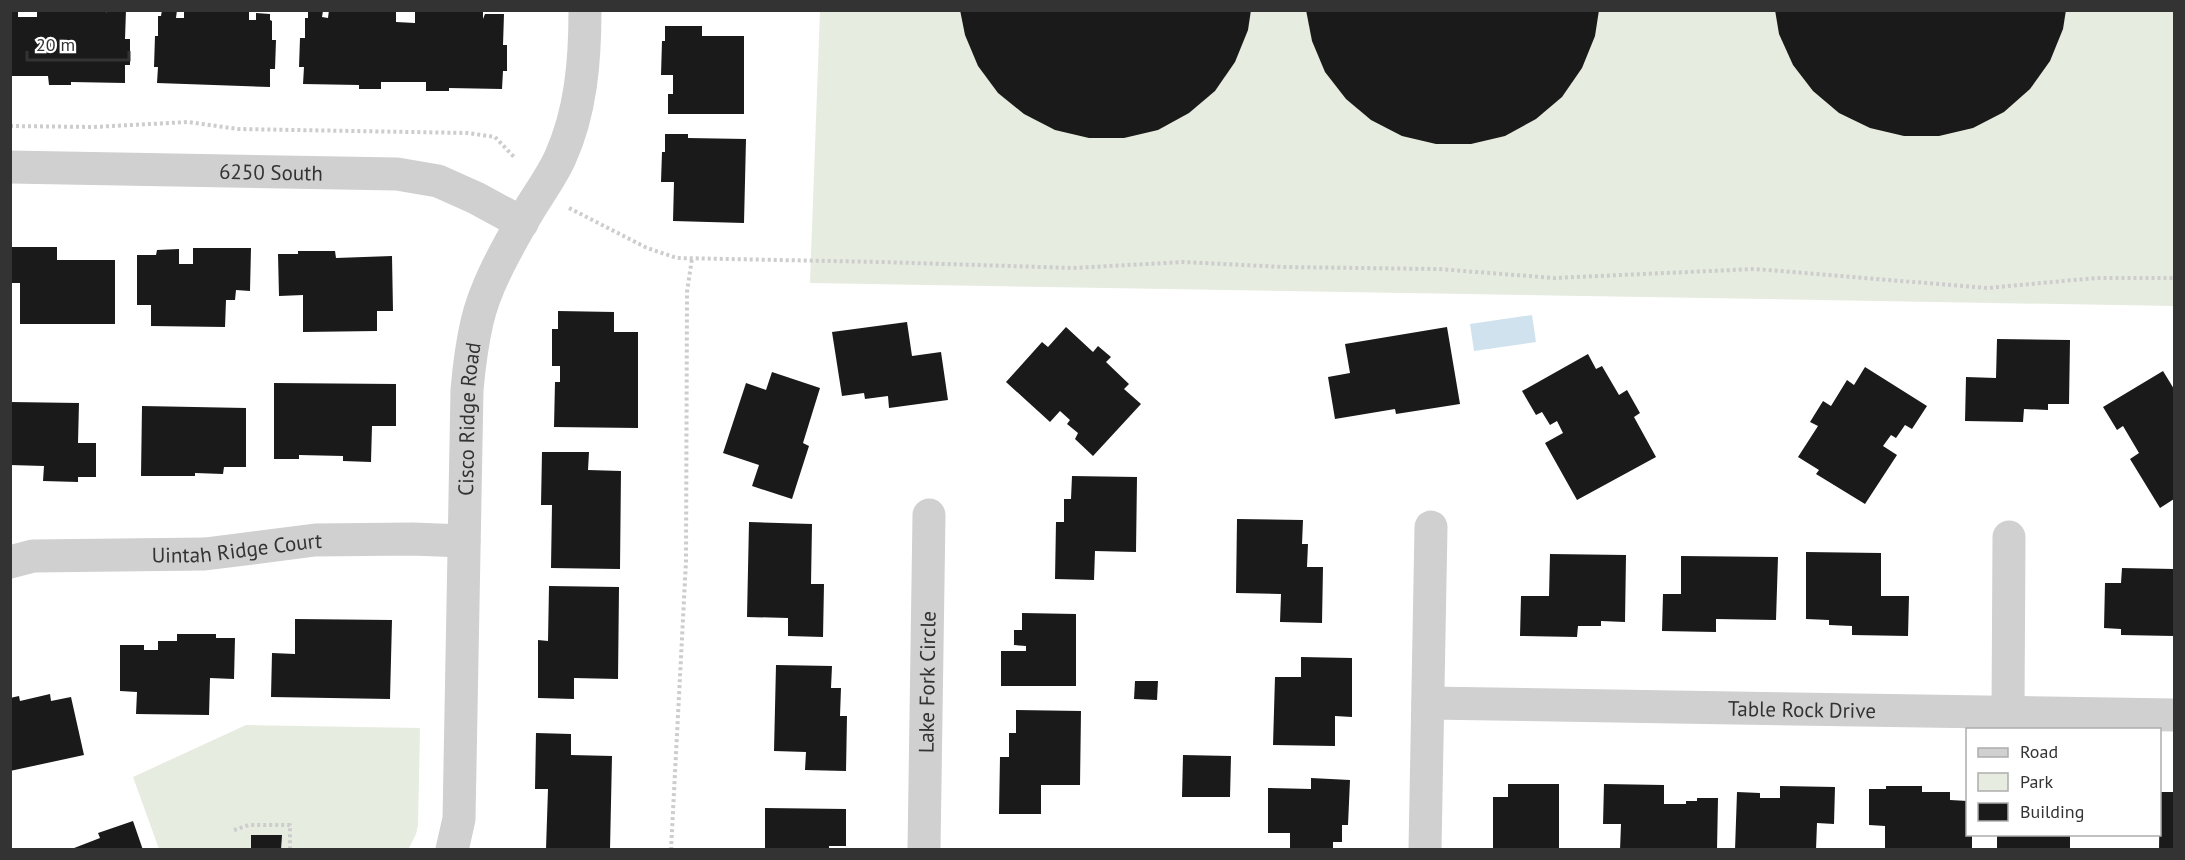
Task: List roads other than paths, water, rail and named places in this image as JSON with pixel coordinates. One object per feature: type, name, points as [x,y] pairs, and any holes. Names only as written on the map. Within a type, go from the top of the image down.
[{"type":"street","name":"Cisco Ridge Road","points":[[452,849],[459,819],[467,390],[471,355],[477,319],[489,287],[522,223],[560,159],[571,128],[581,88],[585,47],[585,10]]},
{"type":"street","name":"6250 South","points":[[10,167],[397,174],[438,181],[522,223]]},
{"type":"street","name":"Lake Fork Circle","points":[[924,849],[929,515]]},
{"type":"street","points":[[1425,849],[1431,527]]},
{"type":"street","points":[[2008,712],[2009,537]]},
{"type":"street","name":"Uintah Ridge Court","points":[[10,562],[33,556],[205,554],[315,540],[412,538],[464,541]]},
{"type":"street","name":"Table Rock Drive","points":[[1428,703],[2175,715]]},
{"type":"water","points":[[1532,315],[1536,342],[1474,351],[1470,324]]}]
